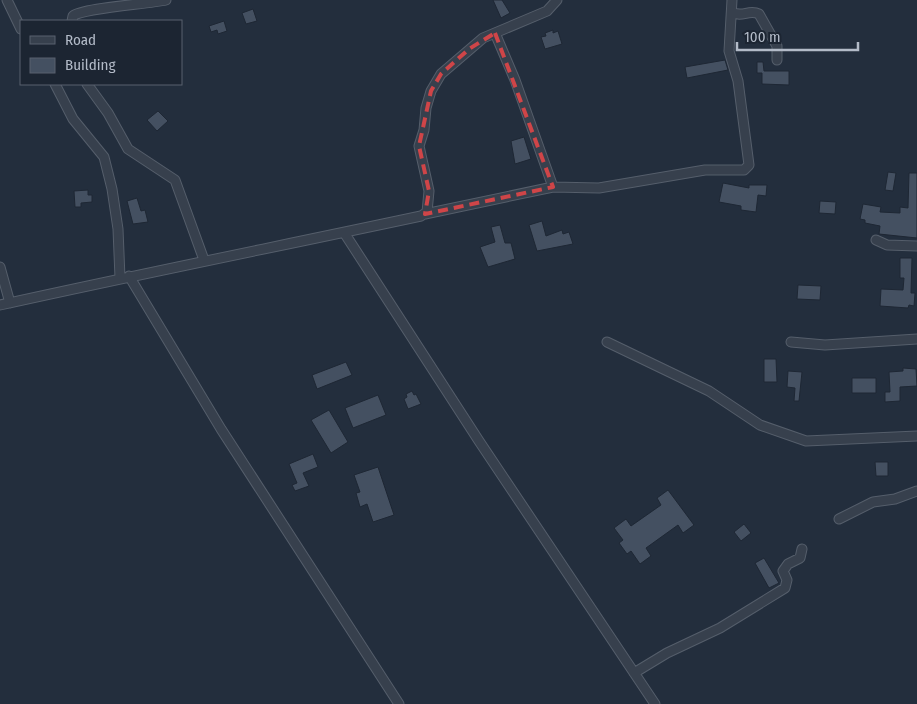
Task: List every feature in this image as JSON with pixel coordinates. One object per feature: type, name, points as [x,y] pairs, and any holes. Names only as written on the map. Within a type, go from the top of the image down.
[{"type":"street","points":[[8,0],[20,27]]},
{"type":"street","points":[[72,20],[73,16],[82,11],[123,8],[166,0]]},
{"type":"street","points":[[425,214],[429,191],[419,146],[431,91],[441,74],[468,49],[495,33],[547,11],[557,0]]},
{"type":"street","points":[[0,305],[204,260],[345,234],[425,214],[553,187],[599,188],[705,170],[744,170],[749,165],[738,81],[729,51],[732,0]]},
{"type":"street","points":[[732,12],[739,15],[752,12],[759,14],[777,46],[778,60]]},
{"type":"street","points":[[495,33],[515,80],[553,187]]},
{"type":"street","points":[[55,85],[73,119],[104,158],[112,189],[124,277],[399,704]]},
{"type":"street","points":[[88,85],[108,113],[128,149],[175,180],[204,260]]},
{"type":"street","points":[[345,234],[479,441],[655,704]]},
{"type":"street","points":[[876,240],[886,245],[917,246]]},
{"type":"street","points":[[0,267],[10,303]]},
{"type":"street","points":[[791,342],[825,345],[917,339]]},
{"type":"street","points":[[606,342],[709,391],[760,425],[806,441],[917,436]]},
{"type":"street","points":[[839,518],[873,502],[895,499],[917,491]]},
{"type":"street","points":[[634,673],[667,653],[720,628],[785,588],[787,580],[783,571],[788,564],[800,558],[802,549]]},
{"type":"highlighted area","points":[[495,33],[553,187],[425,214],[429,191],[419,146],[431,91],[441,74],[469,49]]},
{"type":"building","points":[[493,0],[502,0],[510,13],[501,18]]},
{"type":"building","points":[[253,9],[257,21],[246,24],[242,13]]},
{"type":"building","points":[[224,21],[227,31],[218,34],[217,30],[211,32],[209,26]]},
{"type":"building","points":[[553,30],[553,33],[558,31],[562,44],[545,49],[541,37],[546,36],[545,33]]},
{"type":"building","points":[[725,60],[728,70],[687,78],[685,67]]},
{"type":"building","points":[[757,62],[763,62],[764,71],[789,71],[789,85],[762,84],[762,73],[757,73]]},
{"type":"building","points":[[158,111],[168,121],[157,131],[147,120]]},
{"type":"building","points":[[524,137],[531,159],[515,164],[511,141]]},
{"type":"building","points":[[888,172],[896,173],[893,191],[885,190]]},
{"type":"building","points":[[909,173],[917,173],[917,238],[879,234],[880,226],[865,223],[865,220],[860,219],[863,204],[881,207],[880,212],[900,213],[900,207],[908,208]]},
{"type":"building","points":[[723,183],[749,188],[749,185],[767,185],[766,196],[758,195],[756,212],[741,210],[741,206],[719,202]]},
{"type":"building","points":[[88,190],[88,195],[92,195],[92,202],[81,203],[81,207],[75,207],[74,191]]},
{"type":"building","points":[[137,198],[141,211],[145,210],[148,222],[133,224],[127,201]]},
{"type":"building","points":[[820,201],[836,202],[835,214],[819,213]]},
{"type":"building","points":[[542,221],[546,236],[562,230],[563,234],[569,232],[573,244],[537,251],[529,225]]},
{"type":"building","points":[[500,225],[505,243],[511,243],[515,259],[488,267],[480,247],[495,242],[491,227]]},
{"type":"building","points":[[900,258],[912,258],[911,293],[915,293],[914,306],[909,305],[908,308],[880,306],[881,289],[903,290],[904,278],[900,278]]},
{"type":"building","points":[[798,285],[821,286],[820,300],[797,299]]},
{"type":"building","points":[[764,359],[776,359],[777,382],[764,382]]},
{"type":"building","points":[[346,362],[352,375],[317,389],[312,375]]},
{"type":"building","points":[[903,368],[916,369],[917,386],[900,387],[900,401],[885,402],[885,392],[890,392],[889,372],[903,371]]},
{"type":"building","points":[[788,371],[802,372],[799,401],[794,401],[795,388],[787,387]]},
{"type":"building","points":[[852,378],[876,378],[876,393],[852,393]]},
{"type":"building","points":[[412,391],[414,395],[416,394],[421,404],[408,409],[404,399],[407,397],[406,394]]},
{"type":"building","points":[[378,395],[386,415],[353,428],[345,408]]},
{"type":"building","points":[[329,410],[348,442],[331,453],[311,420]]},
{"type":"building","points":[[313,454],[318,467],[303,473],[309,486],[295,491],[292,485],[297,483],[289,464]]},
{"type":"building","points":[[875,462],[888,462],[888,476],[876,476]]},
{"type":"building","points":[[378,467],[394,515],[373,522],[367,504],[360,507],[356,493],[360,492],[354,475]]},
{"type":"building","points":[[668,490],[694,525],[683,533],[678,525],[646,548],[651,556],[640,564],[631,551],[627,554],[619,543],[623,540],[614,528],[626,519],[631,526],[661,505],[657,498]]},
{"type":"building","points":[[744,524],[751,533],[741,541],[734,532]]},
{"type":"building","points":[[764,558],[779,583],[769,588],[755,563]]}]
